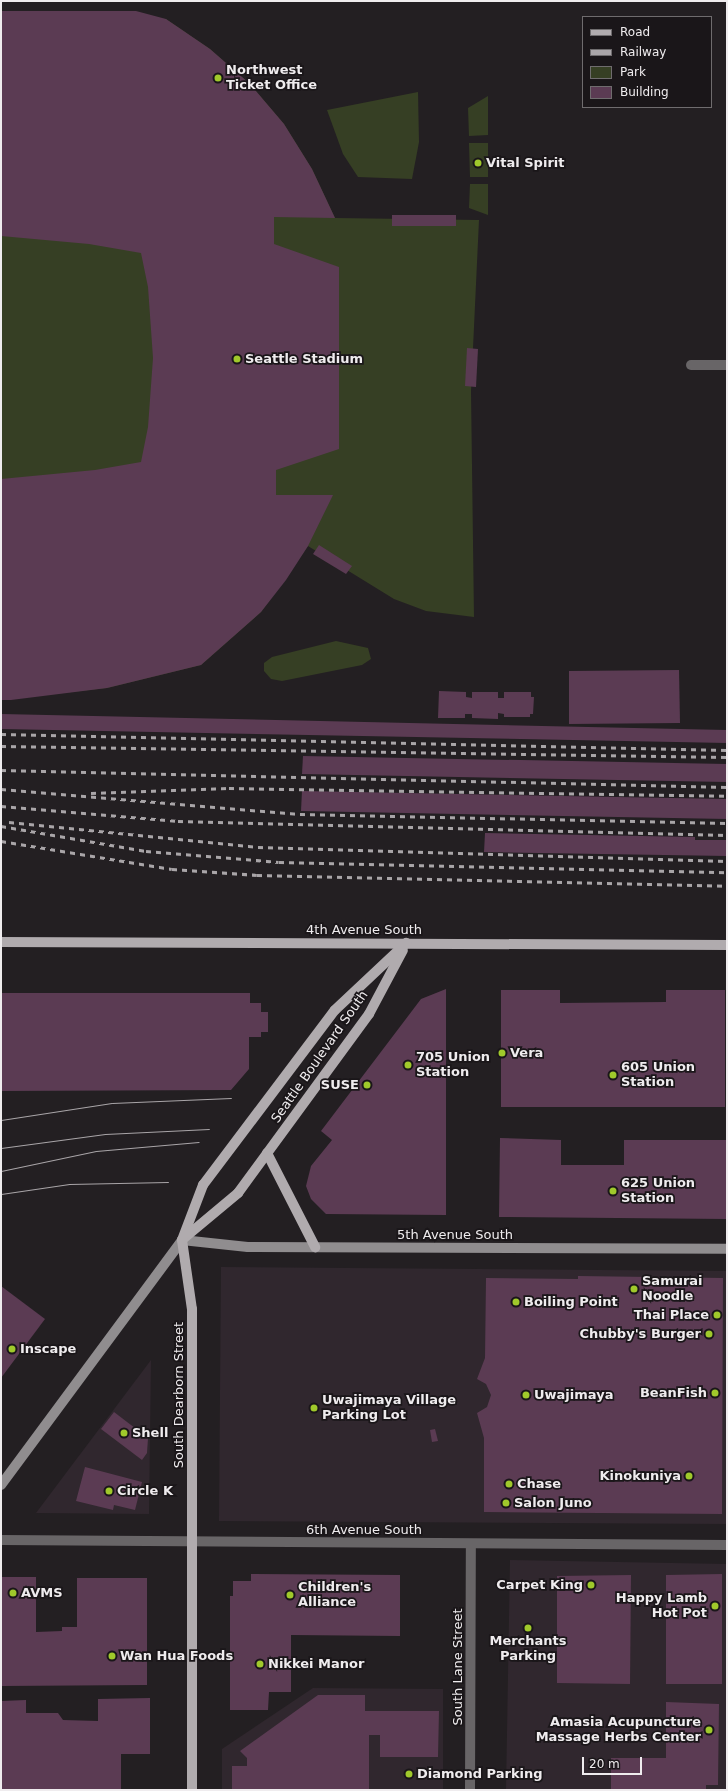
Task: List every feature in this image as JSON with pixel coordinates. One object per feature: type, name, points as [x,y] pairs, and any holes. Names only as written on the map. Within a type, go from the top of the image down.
[{"type":"main road","name":"4th Avenue South","points":[[1,942],[727,945]]},
{"type":"main road","name":"Seattle Boulevard South","points":[[1,1485],[182,1240],[238,1193],[369,1014],[406,943]]},
{"type":"main road","name":"Seattle Boulevard South","points":[[182,1240],[202,1185],[330,1016],[406,943]]},
{"type":"main road","points":[[267,1153],[315,1247]]},
{"type":"main road","name":"5th Avenue South","points":[[182,1240],[248,1247],[727,1249]]},
{"type":"main road","name":"South Dearborn Street","points":[[182,1240],[192,1308],[192,1790]]},
{"type":"street","points":[[691,365],[727,366]]},
{"type":"street","name":"6th Avenue South","points":[[1,1540],[727,1545]]},
{"type":"street","name":"South Lane Street","points":[[470,1790],[471,1544]]},
{"type":"shaded area","points":[[221,1267],[727,1271],[727,1524],[219,1521]]},
{"type":"shaded area","points":[[151,1360],[149,1514],[36,1513]]},
{"type":"shaded area","points":[[510,1560],[727,1564],[727,1790],[506,1790]]},
{"type":"shaded area","points":[[313,1688],[443,1689],[443,1790],[222,1790],[222,1749]]},
{"type":"green space","name":"Seattle Stadium","points":[[1,11],[166,19],[210,49],[250,84],[284,124],[312,169],[335,218],[479,220],[471,391],[474,617],[426,611],[394,599],[308,546],[261,612],[201,665],[107,688],[1,700]]},
{"type":"green space","points":[[418,92],[419,142],[412,179],[358,177],[343,154],[327,110]]},
{"type":"green space","points":[[488,96],[488,135],[469,136],[468,108]]},
{"type":"green space","points":[[469,143],[488,143],[488,177],[470,177]]},
{"type":"green space","points":[[470,184],[488,184],[488,215],[469,208]]},
{"type":"green space","points":[[336,641],[368,648],[371,659],[362,665],[282,681],[271,679],[264,671],[264,663],[272,657]]},
{"type":"building","name":"Seattle Stadium","points":[[1,11],[136,11],[166,19],[210,49],[250,84],[284,124],[312,169],[335,218],[274,217],[274,244],[339,267],[339,449],[276,470],[276,495],[333,495],[308,546],[286,580],[261,612],[201,665],[107,688],[11,700],[1,700],[1,479],[95,470],[141,462],[148,427],[153,358],[148,287],[141,253],[89,244],[1,236]]},
{"type":"building","points":[[392,215],[456,215],[456,226],[392,226]]},
{"type":"building","points":[[467,348],[478,349],[476,387],[465,386]]},
{"type":"building","points":[[319,545],[352,566],[346,574],[313,554]]},
{"type":"building","points":[[679,670],[680,723],[569,724],[569,671]]},
{"type":"building","points":[[439,691],[466,692],[466,697],[472,698],[472,692],[498,692],[498,698],[504,698],[504,692],[531,692],[531,697],[534,697],[533,714],[530,714],[530,717],[504,717],[504,714],[498,713],[498,719],[472,718],[472,714],[465,714],[465,718],[438,718]]},
{"type":"building","points":[[1,714],[727,730],[727,743],[1,729]]},
{"type":"building","points":[[303,756],[727,764],[727,782],[302,774]]},
{"type":"building","points":[[302,791],[727,799],[727,819],[301,811]]},
{"type":"building","points":[[485,833],[695,837],[695,840],[727,840],[727,856],[484,852]]},
{"type":"building","name":"705 Union Station","points":[[446,989],[446,1215],[326,1214],[311,1199],[306,1186],[311,1166],[332,1140],[321,1131],[421,999]]},
{"type":"building","name":"605 Union Station","points":[[501,990],[560,990],[560,1003],[666,1002],[666,990],[725,990],[725,1107],[501,1107]]},
{"type":"building","points":[[1,993],[250,993],[250,1003],[261,1003],[261,1012],[268,1012],[268,1032],[261,1032],[261,1037],[249,1037],[249,1069],[231,1090],[1,1091]]},
{"type":"building","name":"625 Union Station","points":[[500,1138],[561,1140],[561,1165],[624,1165],[624,1140],[727,1140],[726,1219],[499,1217]]},
{"type":"building","points":[[578,1276],[723,1278],[722,1514],[484,1512],[484,1438],[477,1413],[487,1407],[491,1395],[486,1384],[477,1379],[485,1358],[486,1278],[578,1279]]},
{"type":"building","name":"Inscape","points":[[1,1286],[45,1319],[1,1378]]},
{"type":"building","name":"Shell","points":[[114,1412],[148,1438],[147,1453],[142,1460],[101,1429]]},
{"type":"building","points":[[435,1429],[438,1441],[432,1442],[430,1430]]},
{"type":"building","name":"Circle K","points":[[85,1467],[142,1482],[135,1510],[114,1505],[113,1510],[76,1501]]},
{"type":"building","name":"Nikkei Manor","points":[[251,1574],[400,1575],[400,1636],[291,1635],[291,1692],[269,1692],[268,1710],[230,1710],[230,1596],[233,1596],[233,1581],[251,1581]]},
{"type":"building","points":[[722,1574],[722,1684],[666,1684],[666,1575]]},
{"type":"building","points":[[631,1575],[630,1684],[557,1683],[557,1576]]},
{"type":"building","points":[[1,1577],[36,1577],[36,1632],[62,1631],[62,1627],[77,1627],[77,1578],[147,1578],[147,1685],[1,1686]]},
{"type":"building","points":[[318,1695],[365,1695],[365,1711],[439,1711],[438,1757],[380,1757],[380,1735],[369,1735],[369,1790],[232,1790],[232,1766],[247,1766],[247,1758],[240,1751]]},
{"type":"building","points":[[150,1698],[150,1754],[121,1754],[121,1790],[1,1790],[1,1701],[26,1700],[26,1713],[58,1713],[63,1720],[98,1721],[98,1699]]},
{"type":"building","points":[[666,1702],[719,1704],[718,1785],[706,1785],[706,1790],[611,1790],[611,1758],[666,1758]]},
{"type":"tram line","points":[[1,1120],[112,1103],[231,1098]]},
{"type":"tram line","points":[[1,1148],[105,1134],[209,1129]]},
{"type":"tram line","points":[[1,1171],[96,1151],[199,1142]]},
{"type":"tram line","points":[[1,1194],[69,1184],[168,1182]]},
{"type":"railway","points":[[1,734],[727,750]]},
{"type":"railway","points":[[1,746],[727,757]]},
{"type":"railway","points":[[1,770],[727,787]]},
{"type":"railway","points":[[91,793],[229,788],[727,796]]},
{"type":"railway","points":[[1,789],[300,814],[727,823]]},
{"type":"railway","points":[[1,806],[178,821],[727,835]]},
{"type":"railway","points":[[9,822],[258,847],[727,861]]},
{"type":"railway","points":[[1,826],[146,851],[279,862],[727,872]]},
{"type":"railway","points":[[1,841],[172,869],[257,875],[727,886]]},
{"type":"place","name":"Northwest Ticket Office","points":[[218,78]]},
{"type":"place","name":"Vital Spirit","points":[[478,163]]},
{"type":"place","name":"Seattle Stadium","points":[[237,359]]},
{"type":"place","name":"Vera","points":[[502,1053]]},
{"type":"place","name":"705 Union Station","points":[[408,1065]]},
{"type":"place","name":"605 Union Station","points":[[613,1075]]},
{"type":"place","name":"SUSE","points":[[367,1085]]},
{"type":"place","name":"625 Union Station","points":[[613,1191]]},
{"type":"place","name":"Samurai Noodle","points":[[634,1289]]},
{"type":"place","name":"Boiling Point","points":[[516,1302]]},
{"type":"place","name":"Thai Place","points":[[717,1315]]},
{"type":"place","name":"Chubby's Burger","points":[[709,1334]]},
{"type":"place","name":"Inscape","points":[[12,1349]]},
{"type":"place","name":"BeanFish","points":[[715,1393]]},
{"type":"place","name":"Uwajimaya","points":[[526,1395]]},
{"type":"place","name":"Uwajimaya Village Parking Lot","points":[[314,1408]]},
{"type":"place","name":"Shell","points":[[124,1433]]},
{"type":"place","name":"Kinokuniya","points":[[689,1476]]},
{"type":"place","name":"Chase","points":[[509,1484]]},
{"type":"place","name":"Circle K","points":[[109,1491]]},
{"type":"place","name":"Salon Juno","points":[[506,1503]]},
{"type":"place","name":"Carpet King","points":[[591,1585]]},
{"type":"place","name":"AVMS","points":[[13,1593]]},
{"type":"place","name":"Children's Alliance","points":[[290,1595]]},
{"type":"place","name":"Happy Lamb Hot Pot","points":[[715,1606]]},
{"type":"place","name":"Merchants Parking","points":[[528,1628]]},
{"type":"place","name":"Wan Hua Foods","points":[[112,1656]]},
{"type":"place","name":"Nikkei Manor","points":[[260,1664]]},
{"type":"place","name":"Amasia Acupuncture Massage Herbs Center","points":[[709,1730]]},
{"type":"place","name":"Diamond Parking","points":[[409,1774]]}]
